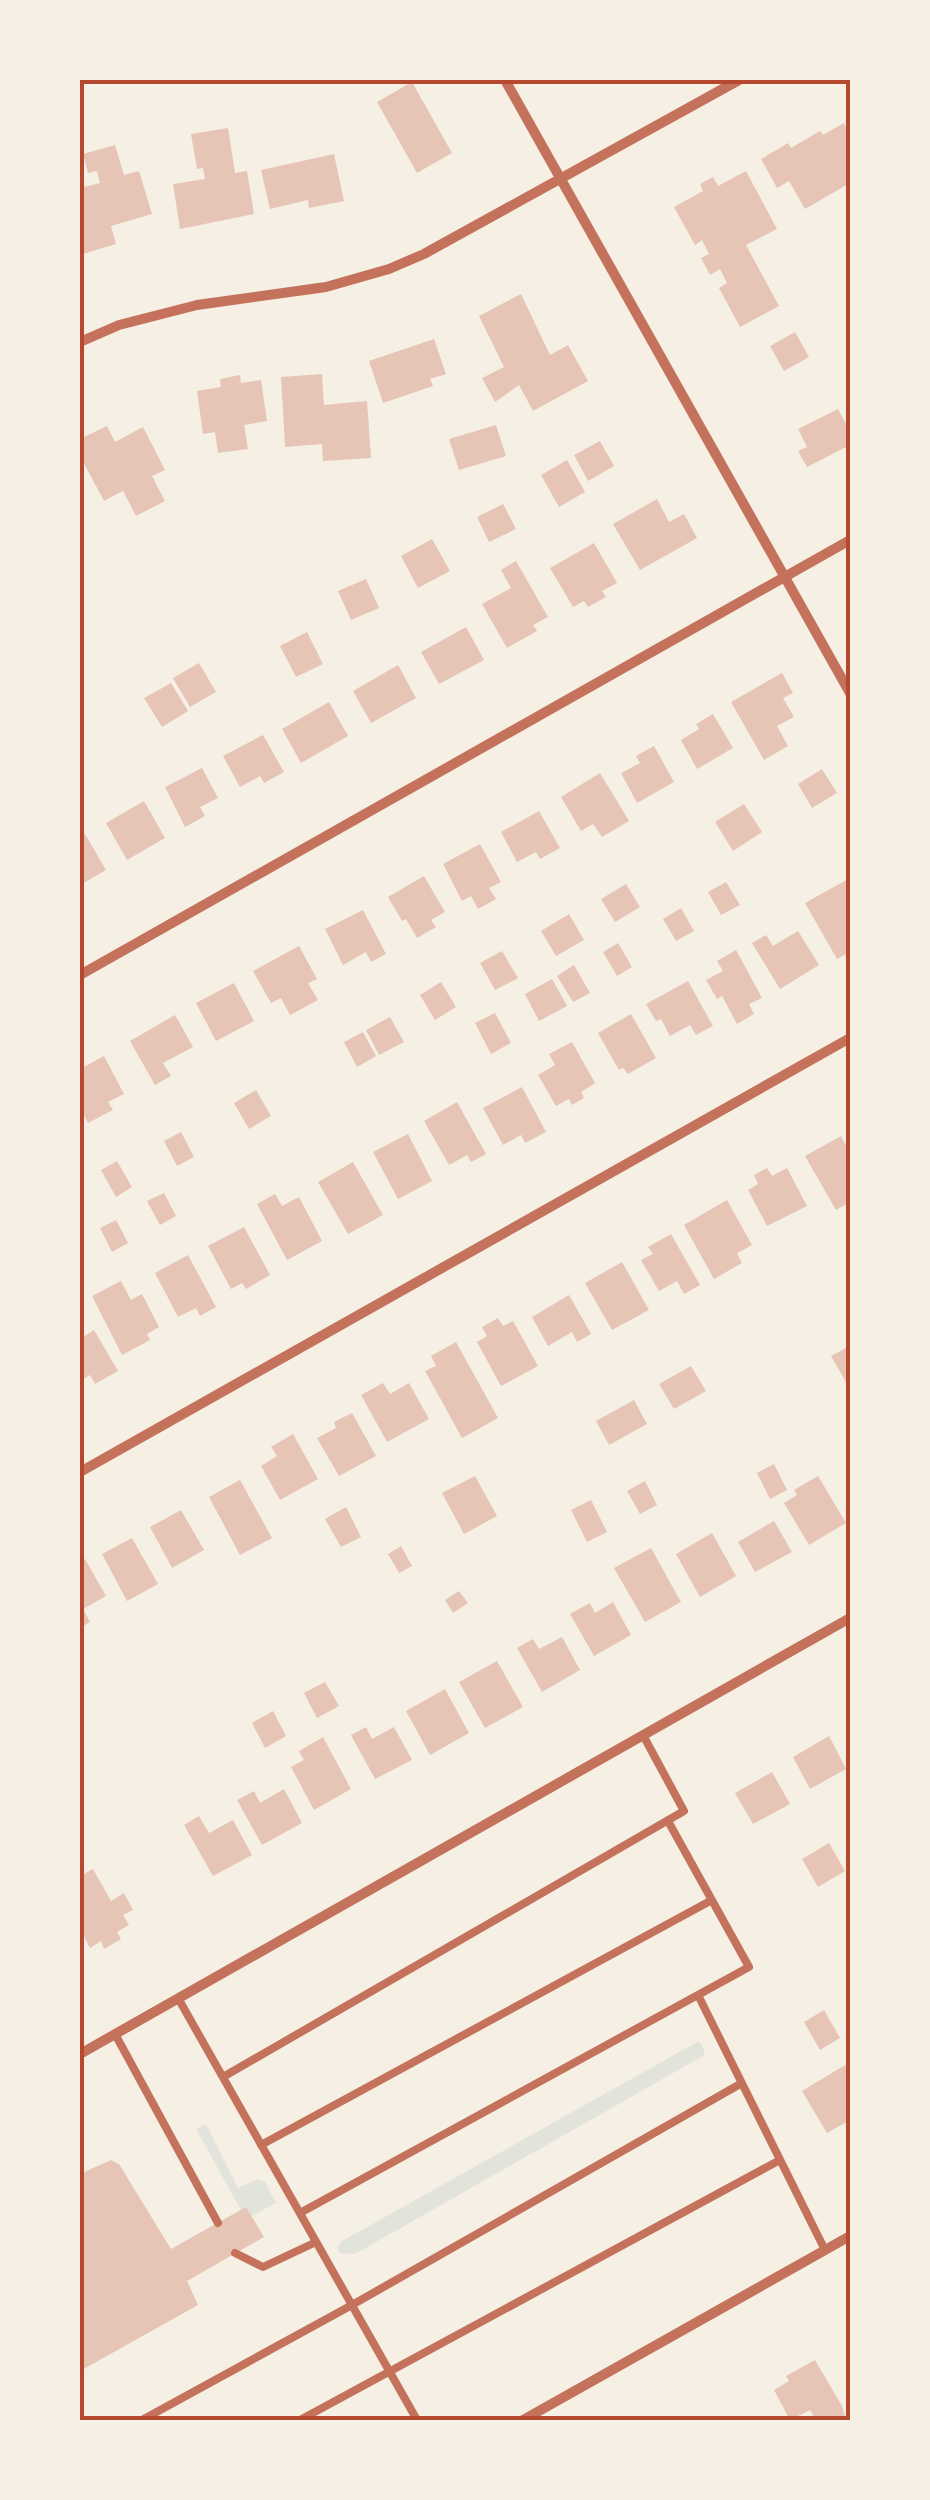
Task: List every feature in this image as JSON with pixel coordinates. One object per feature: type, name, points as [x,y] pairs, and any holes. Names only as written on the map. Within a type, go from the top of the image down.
[{"type":"street","points":[[505,80],[850,694]]},
{"type":"street","points":[[80,342],[120,324],[197,305],[326,287],[389,269],[424,254],[739,80]]},
{"type":"street","points":[[80,975],[850,540]]},
{"type":"street","points":[[80,1472],[850,1038]]},
{"type":"street","points":[[80,2054],[850,1618]]},
{"type":"street","points":[[524,2420],[850,2236]]},
{"type":"lane","points":[[223,2077],[684,1812],[643,1735]]},
{"type":"lane","points":[[300,2213],[749,1966],[668,1821]]},
{"type":"lane","points":[[262,2145],[712,1900]]},
{"type":"lane","points":[[698,1995],[825,2250]]},
{"type":"lane","points":[[178,1998],[417,2420]]},
{"type":"lane","points":[[115,2034],[218,2223]]},
{"type":"lane","points":[[142,2420],[742,2083]]},
{"type":"lane","points":[[300,2420],[780,2160]]},
{"type":"lane","points":[[235,2254],[262,2267],[316,2242]]},
{"type":"shaded area","points":[[699,2041],[705,2051],[703,2056],[355,2254],[339,2253],[342,2241]]},
{"type":"shaded area","points":[[206,2124],[238,2188],[258,2179],[265,2182],[276,2203],[246,2219],[196,2129]]},
{"type":"building","points":[[412,82],[452,153],[417,173],[377,102]]},
{"type":"building","points":[[844,123],[850,135],[850,183],[805,209],[789,181],[777,188],[761,159],[788,143],[791,148],[820,131],[823,135]]},
{"type":"building","points":[[228,128],[235,173],[247,171],[254,214],[180,229],[173,184],[205,179],[203,168],[197,169],[191,134]]},
{"type":"building","points":[[115,145],[124,175],[139,171],[152,214],[111,226],[116,244],[83,254],[80,188],[100,183],[97,171],[88,173],[83,154]]},
{"type":"building","points":[[334,154],[344,201],[309,208],[308,200],[270,209],[261,170]]},
{"type":"building","points":[[746,171],[777,229],[746,245],[779,306],[740,327],[719,288],[727,283],[720,269],[710,275],[701,258],[709,254],[702,240],[695,245],[674,207],[703,191],[700,184],[713,177],[718,186]]},
{"type":"building","points":[[521,294],[550,355],[568,345],[588,381],[533,411],[519,385],[495,402],[482,378],[504,367],[479,316]]},
{"type":"building","points":[[795,332],[809,357],[784,371],[770,346]]},
{"type":"building","points":[[434,339],[446,374],[430,379],[433,386],[383,403],[369,361]]},
{"type":"building","points":[[322,374],[324,405],[367,401],[371,458],[323,461],[322,444],[285,447],[281,377]]},
{"type":"building","points":[[240,375],[241,383],[261,380],[267,421],[244,425],[248,449],[218,453],[215,432],[203,434],[197,391],[221,387],[220,379]]},
{"type":"building","points":[[838,409],[850,431],[850,445],[807,467],[798,451],[807,447],[798,429]]},
{"type":"building","points":[[496,425],[506,456],[459,470],[449,439]]},
{"type":"building","points":[[107,426],[115,442],[143,427],[165,470],[152,476],[165,501],[136,516],[123,491],[104,501],[80,456],[80,439]]},
{"type":"building","points":[[600,441],[614,466],[588,481],[574,455]]},
{"type":"building","points":[[567,460],[585,492],[559,507],[541,475]]},
{"type":"building","points":[[657,499],[669,522],[684,514],[697,538],[640,570],[613,524]]},
{"type":"building","points":[[503,504],[516,529],[489,542],[477,517]]},
{"type":"building","points":[[432,539],[450,571],[418,588],[401,556]]},
{"type":"building","points":[[594,543],[617,583],[602,591],[606,597],[588,607],[584,601],[573,607],[550,568]]},
{"type":"building","points":[[516,561],[548,617],[533,625],[537,631],[507,648],[482,604],[511,588],[501,570]]},
{"type":"building","points":[[366,579],[379,608],[351,620],[338,591]]},
{"type":"building","points":[[466,627],[484,660],[439,684],[421,652]]},
{"type":"building","points":[[307,632],[323,664],[296,677],[280,646]]},
{"type":"building","points":[[199,663],[216,692],[190,707],[173,678]]},
{"type":"building","points":[[398,665],[416,698],[371,723],[353,691]]},
{"type":"building","points":[[782,673],[793,693],[783,698],[794,717],[777,726],[788,746],[764,760],[731,702]]},
{"type":"building","points":[[171,683],[188,711],[162,727],[144,698]]},
{"type":"building","points":[[329,702],[348,736],[301,763],[282,729]]},
{"type":"building","points":[[713,714],[733,748],[697,769],[681,740]]},
{"type":"building","points":[[263,735],[284,772],[264,783],[260,776],[240,787],[223,756]]},
{"type":"building","points":[[654,746],[674,782],[637,803],[621,773],[640,763],[636,756]]},
{"type":"building","points":[[202,768],[218,798],[200,807],[205,816],[185,827],[165,787]]},
{"type":"building","points":[[822,769],[837,793],[812,808],[798,784]]},
{"type":"building","points":[[600,773],[629,821],[602,837],[593,824],[581,831],[561,797]]},
{"type":"building","points":[[144,801],[165,838],[127,860],[106,823]]},
{"type":"building","points":[[744,804],[762,832],[733,851],[715,822]]},
{"type":"building","points":[[539,811],[560,848],[540,859],[536,852],[517,862],[501,832]]},
{"type":"building","points":[[85,834],[106,870],[80,885],[80,837]]},
{"type":"building","points":[[480,844],[501,882],[489,888],[496,899],[478,909],[471,896],[462,901],[443,864]]},
{"type":"building","points":[[424,876],[445,912],[431,920],[436,927],[417,938],[388,897]]},
{"type":"building","points":[[850,878],[850,952],[837,959],[805,903]]},
{"type":"building","points":[[726,882],[740,905],[721,915],[708,892]]},
{"type":"building","points":[[626,884],[640,907],[615,922],[601,899]]},
{"type":"building","points":[[681,908],[694,931],[676,941],[663,919]]},
{"type":"building","points":[[363,910],[386,954],[371,962],[366,952],[343,965],[325,929]]},
{"type":"building","points":[[569,914],[584,940],[556,956],[541,931]]},
{"type":"building","points":[[798,931],[819,965],[780,989],[752,943],[766,935],[773,946]]},
{"type":"building","points":[[618,943],[632,967],[617,976],[603,952]]},
{"type":"building","points":[[299,946],[317,979],[308,983],[318,1000],[290,1015],[281,998],[271,1003],[253,971]]},
{"type":"building","points":[[736,950],[762,998],[749,1004],[754,1014],[737,1024],[722,996],[717,999],[706,980],[723,971],[717,961]]},
{"type":"building","points":[[502,951],[518,978],[495,990],[480,963]]},
{"type":"building","points":[[574,965],[590,993],[573,1002],[557,976]]},
{"type":"building","points":[[552,979],[567,1006],[539,1021],[525,994]]},
{"type":"building","points":[[688,981],[713,1026],[696,1035],[690,1025],[670,1036],[646,1004]]},
{"type":"building","points":[[441,982],[456,1007],[435,1020],[420,995]]},
{"type":"building","points":[[234,983],[254,1021],[216,1041],[196,1003]]},
{"type":"building","points":[[495,1013],[511,1043],[491,1054],[475,1023]]},
{"type":"building","points":[[631,1014],[656,1058],[628,1074],[623,1068],[619,1070],[598,1033]]},
{"type":"building","points":[[175,1015],[193,1047],[163,1063],[171,1076],[155,1085],[130,1041]]},
{"type":"building","points":[[390,1017],[404,1042],[379,1055],[366,1030]]},
{"type":"building","points":[[363,1032],[376,1056],[357,1067],[344,1042]]},
{"type":"building","points":[[572,1042],[595,1083],[581,1092],[584,1098],[572,1105],[569,1099],[556,1106],[538,1075],[555,1065],[549,1054]]},
{"type":"building","points":[[104,1056],[124,1094],[108,1102],[113,1110],[88,1123],[80,1107],[80,1069]]},
{"type":"building","points":[[522,1087],[546,1132],[525,1143],[521,1135],[503,1145],[483,1108]]},
{"type":"building","points":[[256,1090],[271,1116],[249,1129],[234,1103]]},
{"type":"building","points":[[457,1102],[486,1154],[471,1162],[467,1155],[449,1165],[424,1121]]},
{"type":"building","points":[[181,1132],[194,1157],[177,1166],[164,1141]]},
{"type":"building","points":[[408,1134],[432,1181],[398,1199],[373,1152]]},
{"type":"building","points":[[841,1136],[850,1153],[850,1202],[836,1210],[805,1156]]},
{"type":"building","points":[[117,1161],[132,1187],[116,1197],[101,1170]]},
{"type":"building","points":[[353,1162],[383,1215],[348,1234],[318,1182]]},
{"type":"building","points":[[767,1168],[772,1176],[787,1168],[807,1206],[767,1226],[748,1190],[758,1184],[754,1175]]},
{"type":"building","points":[[164,1193],[176,1216],[160,1225],[147,1201]]},
{"type":"building","points":[[275,1194],[282,1206],[299,1197],[322,1241],[287,1260],[257,1204]]},
{"type":"building","points":[[727,1200],[752,1245],[737,1253],[742,1263],[714,1279],[684,1225]]},
{"type":"building","points":[[116,1220],[128,1243],[112,1252],[100,1228]]},
{"type":"building","points":[[244,1227],[270,1275],[246,1289],[242,1283],[231,1289],[208,1246]]},
{"type":"building","points":[[671,1234],[700,1285],[684,1294],[677,1281],[659,1291],[641,1260],[653,1254],[648,1247]]},
{"type":"building","points":[[188,1255],[216,1307],[200,1316],[196,1308],[178,1317],[155,1273]]},
{"type":"building","points":[[622,1262],[649,1310],[612,1330],[585,1283]]},
{"type":"building","points":[[121,1281],[131,1300],[142,1294],[159,1327],[147,1334],[150,1340],[122,1355],[92,1296]]},
{"type":"building","points":[[569,1295],[591,1334],[577,1342],[572,1332],[548,1346],[532,1317]]},
{"type":"building","points":[[498,1318],[503,1326],[513,1321],[538,1366],[501,1386],[477,1342],[487,1336],[482,1327]]},
{"type":"building","points":[[94,1330],[118,1371],[95,1384],[90,1375],[80,1381],[80,1339]]},
{"type":"building","points":[[456,1342],[498,1418],[462,1438],[425,1371],[436,1366],[431,1356]]},
{"type":"building","points":[[850,1346],[850,1380],[846,1382],[831,1356]]},
{"type":"building","points":[[691,1366],[706,1391],[674,1409],[659,1384]]},
{"type":"building","points":[[383,1383],[390,1394],[409,1383],[429,1419],[387,1442],[361,1395]]},
{"type":"building","points":[[634,1400],[647,1424],[609,1445],[596,1421]]},
{"type":"building","points":[[352,1413],[376,1456],[339,1476],[317,1438],[336,1428],[334,1422]]},
{"type":"building","points":[[293,1434],[318,1479],[280,1500],[261,1466],[277,1456],[271,1447]]},
{"type":"building","points":[[774,1464],[787,1490],[770,1499],[757,1473]]},
{"type":"building","points":[[475,1476],[497,1516],[464,1534],[442,1493]]},
{"type":"building","points":[[818,1476],[846,1523],[809,1545],[784,1503],[797,1495],[794,1490]]},
{"type":"building","points":[[240,1480],[272,1538],[240,1555],[209,1497]]},
{"type":"building","points":[[645,1481],[657,1505],[640,1514],[627,1491]]},
{"type":"building","points":[[591,1500],[607,1532],[587,1542],[571,1510]]},
{"type":"building","points":[[346,1507],[361,1537],[341,1547],[325,1519]]},
{"type":"building","points":[[181,1510],[204,1550],[172,1568],[150,1527]]},
{"type":"building","points":[[774,1521],[792,1552],[755,1572],[738,1542]]},
{"type":"building","points":[[712,1533],[736,1576],[700,1597],[676,1554]]},
{"type":"building","points":[[132,1538],[158,1584],[127,1601],[102,1554]]},
{"type":"building","points":[[401,1546],[412,1566],[399,1573],[388,1554]]},
{"type":"building","points":[[651,1548],[681,1602],[645,1622],[614,1568]]},
{"type":"building","points":[[85,1559],[106,1596],[83,1609],[90,1622],[80,1628],[80,1562]]},
{"type":"building","points":[[459,1591],[468,1603],[453,1613],[445,1600]]},
{"type":"building","points":[[613,1602],[631,1635],[594,1656],[570,1614],[590,1603],[595,1613]]},
{"type":"building","points":[[562,1637],[580,1670],[542,1692],[517,1648],[533,1639],[539,1649]]},
{"type":"building","points":[[497,1661],[523,1707],[485,1728],[459,1682]]},
{"type":"building","points":[[325,1682],[339,1706],[317,1718],[304,1693]]},
{"type":"building","points":[[445,1689],[469,1733],[430,1755],[406,1711]]},
{"type":"building","points":[[273,1711],[286,1736],[265,1748],[252,1723]]},
{"type":"building","points":[[366,1727],[372,1739],[394,1727],[412,1760],[375,1779],[351,1735]]},
{"type":"building","points":[[829,1736],[846,1769],[810,1789],[793,1757]]},
{"type":"building","points":[[323,1737],[351,1789],[314,1810],[291,1767],[304,1760],[299,1751]]},
{"type":"building","points":[[772,1772],[790,1804],[753,1824],[735,1793]]},
{"type":"building","points":[[284,1789],[302,1823],[262,1845],[237,1800],[254,1791],[260,1803]]},
{"type":"building","points":[[199,1816],[209,1833],[233,1820],[252,1855],[213,1876],[184,1825]]},
{"type":"building","points":[[829,1843],[845,1871],[818,1887],[802,1859]]},
{"type":"building","points":[[93,1869],[111,1901],[124,1893],[133,1910],[123,1915],[129,1925],[117,1932],[121,1939],[104,1949],[101,1941],[90,1948],[80,1929],[80,1876]]},
{"type":"building","points":[[824,2010],[840,2038],[820,2050],[804,2022]]},
{"type":"building","points":[[845,2065],[850,2074],[850,2120],[827,2133],[802,2091]]},
{"type":"building","points":[[111,2160],[119,2164],[171,2249],[246,2207],[264,2237],[187,2281],[198,2305],[80,2371],[80,2174]]},
{"type":"building","points":[[815,2360],[846,2420],[816,2420],[810,2410],[790,2420],[774,2390],[789,2381],[786,2376]]}]
